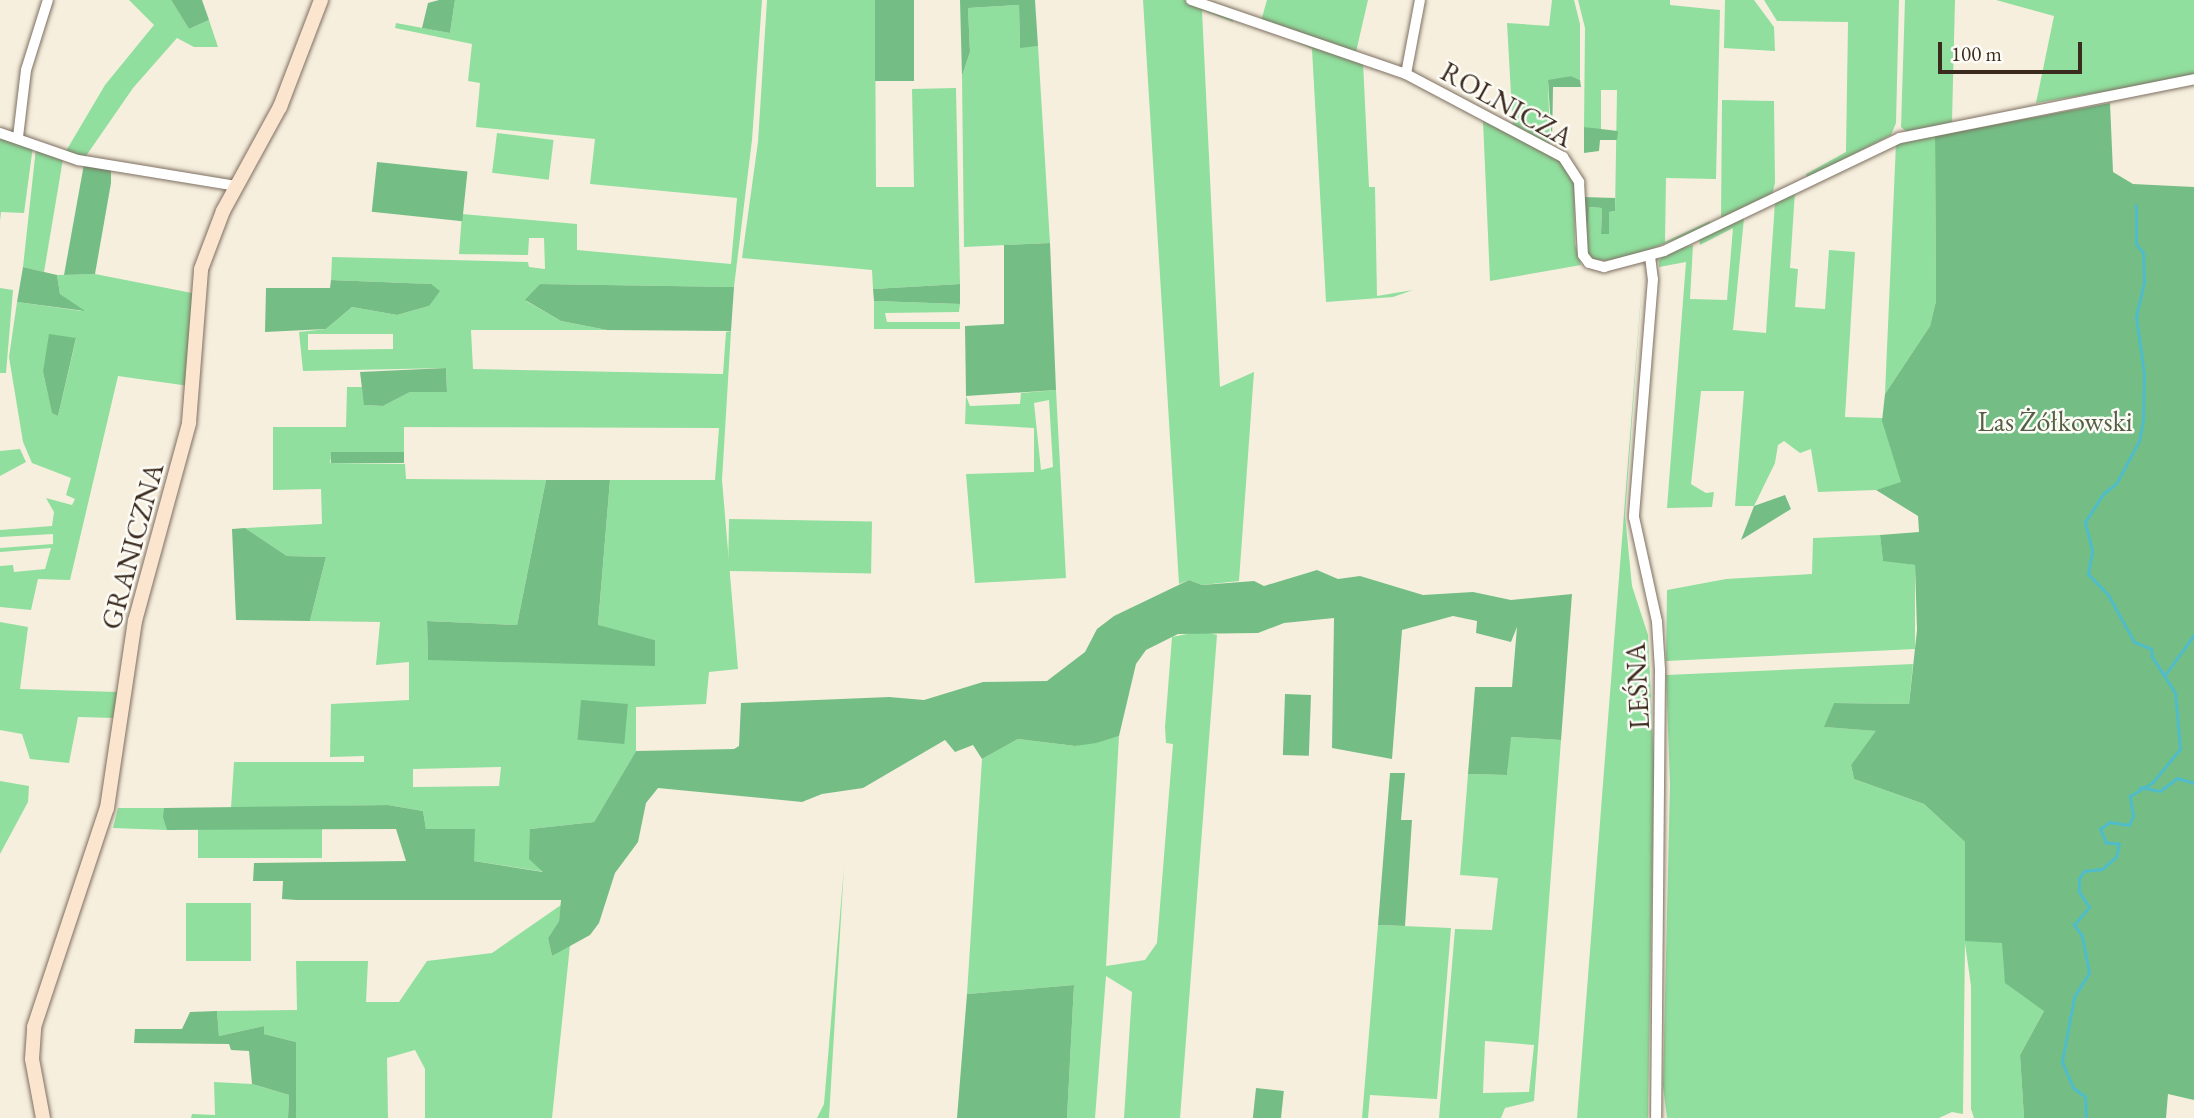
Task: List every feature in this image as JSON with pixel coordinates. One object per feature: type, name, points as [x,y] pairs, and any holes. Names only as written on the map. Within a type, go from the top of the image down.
[{"type":"street","points":[[18,136],[26,71],[48,0]]},
{"type":"street","name":"GRANICZNA","points":[[43,1118],[32,1059],[34,1027],[107,808],[135,621],[189,423],[196,293],[208,248],[236,186],[280,107],[321,0]]},
{"type":"street","name":"ROLNICZA","points":[[1191,0],[1406,74],[1567,161],[1579,182],[1580,249],[1589,263],[1612,266],[1650,256],[1868,151],[1952,126],[2194,79]]},
{"type":"street","points":[[1406,74],[1420,0]]},
{"type":"street","points":[[0,133],[18,136],[78,160],[236,186]]},
{"type":"street","name":"LEŚNA","points":[[1650,256],[1653,279],[1634,517],[1659,644],[1663,767],[1656,1118]]},
{"type":"green space","points":[[129,0],[171,0],[189,29],[209,20],[218,47],[194,47],[177,38],[133,88],[86,156],[71,154],[66,151],[105,85],[154,25]]},
{"type":"green space","points":[[171,0],[202,0],[209,20],[189,29]]},
{"type":"green space","points":[[455,0],[762,0],[752,140],[734,287],[540,284],[526,301],[561,321],[607,330],[471,330],[473,369],[723,374],[726,332],[731,331],[722,480],[738,669],[709,672],[706,704],[636,707],[636,751],[594,822],[530,829],[545,872],[474,861],[426,829],[423,811],[388,805],[231,808],[234,762],[364,762],[364,756],[330,757],[331,704],[409,700],[409,662],[376,665],[380,622],[310,621],[326,557],[287,556],[245,528],[322,524],[321,489],[273,490],[273,427],[346,427],[347,387],[362,387],[365,405],[383,406],[410,392],[447,391],[446,368],[303,371],[299,332],[326,329],[352,307],[397,315],[429,306],[431,284],[331,280],[332,257],[528,262],[529,267],[545,269],[544,238],[529,238],[528,255],[459,254],[462,214],[577,224],[577,250],[731,264],[737,198],[590,184],[595,139],[476,127],[480,83],[468,81],[472,44],[395,28],[396,23],[450,33]],"holes":[[[308,334],[393,334],[393,349],[308,350]],[[404,427],[719,428],[715,480],[610,480],[598,626],[655,640],[428,660],[427,621],[517,625],[546,480],[406,479],[405,464],[330,463],[332,452],[404,452]],[[501,767],[499,786],[413,787],[413,769]]]},
{"type":"green space","points":[[455,0],[450,33],[422,28],[428,3]]},
{"type":"green space","points":[[767,0],[875,0],[876,187],[914,187],[912,89],[956,88],[960,284],[873,289],[872,270],[742,258],[758,142]]},
{"type":"green space","points":[[875,0],[914,0],[914,81],[875,81]]},
{"type":"green space","points":[[960,0],[1035,0],[1038,46],[1020,48],[1019,5],[968,8],[970,52],[962,76]]},
{"type":"green space","points":[[1143,0],[1185,0],[1233,17],[1233,22],[1202,10],[1220,387],[1254,372],[1239,581],[1202,585],[1189,580],[1179,584]]},
{"type":"green space","points":[[1267,0],[1368,0],[1356,52],[1261,21]]},
{"type":"green space","points":[[1552,0],[1574,0],[1580,24],[1580,80],[1571,76],[1548,81],[1550,145],[1513,130],[1507,23],[1549,26]]},
{"type":"green space","points":[[1578,0],[1670,0],[1670,5],[1720,10],[1716,179],[1666,178],[1665,242],[1710,221],[1710,225],[1622,261],[1595,260],[1585,251],[1583,235],[1587,235],[1588,207],[1602,208],[1601,233],[1609,212],[1615,211],[1617,90],[1601,90],[1601,131],[1584,127],[1585,28]]},
{"type":"green space","points":[[1725,0],[1754,0],[1774,27],[1775,51],[1724,48]]},
{"type":"green space","points":[[1764,0],[1899,0],[1896,123],[1891,135],[1807,178],[1806,174],[1846,152],[1848,22],[1777,21]]},
{"type":"green space","points":[[1905,0],[1955,0],[1952,122],[1907,132],[1901,127]]},
{"type":"green space","points":[[1996,0],[2194,0],[2194,77],[2036,103],[2054,16]]},
{"type":"green space","points":[[1019,5],[1020,47],[1038,46],[1050,243],[964,247],[962,76],[970,52],[968,8]]},
{"type":"green space","points":[[1271,30],[1363,62],[1369,187],[1375,187],[1377,296],[1413,290],[1393,297],[1326,302],[1312,49]]},
{"type":"green space","points":[[1571,76],[1580,80],[1581,87],[1553,87],[1552,146],[1548,80]]},
{"type":"green space","points":[[1722,100],[1774,101],[1775,183],[1772,195],[1721,219]]},
{"type":"green space","name":"Las Żółkowski","points":[[2110,103],[2113,172],[2133,184],[2194,187],[2194,1100],[2168,1094],[2166,1118],[2024,1118],[2020,1055],[2044,1011],[2005,983],[2002,943],[1965,941],[1965,842],[1924,804],[1854,779],[1851,765],[1876,731],[1824,727],[1834,703],[1909,704],[1917,630],[1915,565],[1883,561],[1880,535],[1919,532],[1918,516],[1876,490],[1901,482],[1882,421],[1885,394],[1930,326],[1936,301],[1935,136]]},
{"type":"green space","points":[[1483,121],[1560,159],[1574,182],[1575,244],[1581,265],[1490,281]]},
{"type":"green space","points":[[1584,127],[1618,131],[1617,140],[1600,140],[1599,151],[1584,153]]},
{"type":"green space","points":[[497,133],[554,140],[549,180],[492,173]]},
{"type":"green space","points":[[0,134],[33,146],[24,213],[1,212],[0,221]]},
{"type":"green space","points":[[1935,136],[1936,301],[1930,326],[1885,394],[1896,143]]},
{"type":"green space","points":[[36,148],[63,159],[44,272],[23,267]]},
{"type":"green space","points":[[377,162],[468,172],[462,221],[372,212]]},
{"type":"green space","points":[[84,164],[111,170],[95,274],[64,275]]},
{"type":"green space","points":[[1795,191],[1790,268],[1798,269],[1795,307],[1825,309],[1829,250],[1855,252],[1845,417],[1883,418],[1902,483],[1876,490],[1818,492],[1811,449],[1800,453],[1784,441],[1778,445],[1775,463],[1754,506],[1735,506],[1744,391],[1701,391],[1691,484],[1706,493],[1714,492],[1712,507],[1667,508],[1686,262],[1659,267],[1659,260],[1669,251],[1693,245],[1690,299],[1727,300],[1733,228],[1700,245],[1699,239],[1744,218],[1733,330],[1766,333],[1775,202]]},
{"type":"green space","points":[[1583,197],[1615,198],[1615,211],[1609,212],[1609,234],[1601,234],[1602,208],[1589,207],[1587,235],[1583,235]]},
{"type":"green space","points":[[1050,243],[1056,390],[966,396],[965,326],[1004,324],[1004,245]]},
{"type":"green space","points":[[23,267],[57,275],[60,294],[85,311],[17,302]]},
{"type":"green space","points":[[1643,269],[1625,515],[1632,586],[1648,635],[1654,763],[1648,1118],[1577,1118]]},
{"type":"green space","points":[[95,274],[192,293],[189,386],[118,376],[70,580],[38,579],[31,610],[0,607],[0,566],[13,565],[14,572],[45,569],[51,548],[0,552],[0,548],[53,544],[53,534],[0,537],[0,530],[52,526],[54,512],[46,498],[72,505],[75,499],[66,495],[71,478],[32,463],[23,442],[9,357],[17,302],[82,311],[60,294],[57,275]],"holes":[[[76,338],[58,416],[52,412],[43,372]]]},
{"type":"green space","points":[[331,280],[431,284],[440,291],[429,306],[397,315],[352,307],[326,329],[265,332],[266,288],[330,288]]},
{"type":"green space","points":[[540,284],[734,287],[731,331],[607,330],[561,321],[525,300]]},
{"type":"green space","points":[[960,284],[960,304],[874,301],[873,289]]},
{"type":"green space","points":[[0,288],[13,290],[6,373],[0,373]]},
{"type":"green space","points":[[874,301],[960,304],[959,312],[885,313],[887,322],[960,322],[960,329],[874,329]]},
{"type":"green space","points":[[49,334],[76,338],[58,416],[52,413],[43,372]]},
{"type":"green space","points":[[446,368],[447,392],[410,392],[383,406],[364,405],[360,372]]},
{"type":"green space","points":[[1056,390],[1066,578],[975,583],[966,474],[1034,472],[1034,428],[965,424],[966,396],[970,406],[1020,404],[1021,393]],"holes":[[[1049,400],[1053,467],[1041,470],[1034,403]]]},
{"type":"green space","points":[[20,449],[26,462],[0,476],[0,451]]},
{"type":"green space","points":[[331,452],[404,452],[404,463],[331,463]]},
{"type":"green space","points":[[546,480],[610,480],[598,625],[655,640],[655,666],[428,660],[427,621],[517,625]]},
{"type":"green space","points":[[1785,495],[1791,509],[1741,540],[1754,506]]},
{"type":"green space","points":[[729,519],[872,521],[871,573],[728,571]]},
{"type":"green space","points":[[245,528],[287,556],[326,557],[310,621],[236,620],[232,529]]},
{"type":"green space","points":[[1880,535],[1883,560],[1915,565],[1915,649],[1666,661],[1667,590],[1726,579],[1812,574],[1813,538]]},
{"type":"green space","points":[[1317,570],[1338,579],[1360,576],[1423,595],[1473,592],[1511,600],[1572,594],[1561,740],[1511,737],[1507,775],[1468,774],[1475,687],[1512,687],[1517,627],[1511,642],[1476,633],[1477,621],[1453,616],[1402,630],[1392,759],[1332,748],[1334,618],[1284,623],[1258,633],[1178,634],[1146,650],[1136,664],[1119,736],[1096,743],[1075,746],[1018,739],[982,759],[973,745],[955,752],[945,740],[863,788],[822,794],[802,802],[658,788],[646,803],[638,842],[615,873],[599,923],[590,935],[552,956],[548,938],[559,921],[561,900],[297,900],[282,899],[283,881],[253,881],[254,863],[406,861],[396,829],[167,830],[163,817],[164,808],[388,805],[423,811],[426,829],[475,829],[474,861],[543,872],[529,859],[530,829],[594,822],[636,751],[734,749],[739,746],[741,703],[889,697],[924,700],[983,682],[1047,681],[1085,652],[1097,629],[1114,616],[1189,580],[1202,585],[1254,581],[1264,586]]},
{"type":"green space","points":[[0,622],[28,627],[20,689],[118,692],[115,718],[78,717],[69,763],[30,759],[22,734],[0,730]]},
{"type":"green space","points":[[1202,631],[1217,635],[1180,1118],[1124,1118],[1132,992],[1106,976],[1095,1118],[1067,1118],[1074,985],[967,994],[982,759],[1018,739],[1075,746],[1119,736],[1106,966],[1145,960],[1157,943],[1173,744],[1166,743],[1165,727],[1172,637]]},
{"type":"green space","points":[[1913,664],[1909,704],[1834,703],[1825,727],[1877,731],[1851,765],[1854,779],[1924,804],[1965,842],[1967,879],[2044,1011],[2020,1055],[2024,1118],[1974,1118],[1971,1109],[1971,986],[1965,943],[1963,1114],[1952,1112],[1939,1118],[1667,1118],[1663,1086],[1670,784],[1666,675]]},
{"type":"green space","points":[[1285,694],[1311,695],[1309,756],[1283,755]]},
{"type":"green space","points":[[581,700],[628,704],[624,744],[578,740]]},
{"type":"green space","points":[[1510,737],[1561,740],[1534,1101],[1505,1108],[1501,1118],[1439,1118],[1455,929],[1492,930],[1498,878],[1460,875],[1468,774],[1507,775]],"holes":[[[1485,1041],[1534,1045],[1529,1092],[1483,1093]]]},
{"type":"green space","points":[[1390,773],[1405,773],[1401,820],[1412,820],[1405,926],[1378,925]]},
{"type":"green space","points":[[0,781],[29,786],[28,802],[0,854]]},
{"type":"green space","points":[[118,808],[164,808],[167,830],[113,828]]},
{"type":"green space","points":[[198,828],[322,828],[322,858],[198,858]]},
{"type":"green space","points":[[844,867],[829,1118],[817,1118],[824,1104]]},
{"type":"green space","points":[[186,903],[251,903],[251,961],[186,961]]},
{"type":"green space","points":[[561,905],[559,921],[548,938],[552,956],[570,945],[552,1118],[425,1118],[425,1069],[415,1050],[387,1058],[388,1118],[296,1118],[296,1042],[264,1034],[264,1026],[219,1036],[217,1011],[297,1010],[296,961],[368,961],[366,1002],[399,1002],[427,961],[492,953]]},
{"type":"green space","points":[[1378,925],[1451,928],[1437,1099],[1370,1095],[1368,1118],[1362,1118]]},
{"type":"green space","points":[[1074,985],[1067,1118],[957,1118],[967,994]]},
{"type":"green space","points":[[217,1011],[219,1036],[264,1026],[264,1034],[296,1042],[296,1118],[288,1118],[289,1095],[252,1084],[249,1051],[231,1050],[229,1044],[134,1043],[135,1029],[182,1029],[190,1012]]},
{"type":"green space","points":[[214,1082],[252,1084],[289,1095],[288,1118],[191,1118],[192,1114],[215,1115]]},
{"type":"green space","points":[[1256,1088],[1284,1091],[1281,1118],[1253,1118]]},
{"type":"waterway","points":[[2086,1118],[2085,1097],[2073,1088],[2062,1062],[2074,997],[2089,973],[2082,936],[2074,925],[2089,907],[2079,892],[2079,879],[2084,871],[2102,869],[2116,857],[2119,844],[2106,843],[2100,829],[2110,822],[2129,825],[2133,816],[2130,796],[2153,782],[2180,749],[2175,693],[2152,657],[2151,649],[2134,642],[2108,595],[2088,574],[2092,551],[2085,522],[2104,493],[2116,484],[2139,441],[2143,421],[2144,374],[2136,317],[2144,281],[2143,253],[2136,244],[2136,206]]},
{"type":"waterway","points":[[2165,675],[2194,635]]},
{"type":"waterway","points":[[2140,787],[2160,791],[2177,778],[2194,783]]}]
